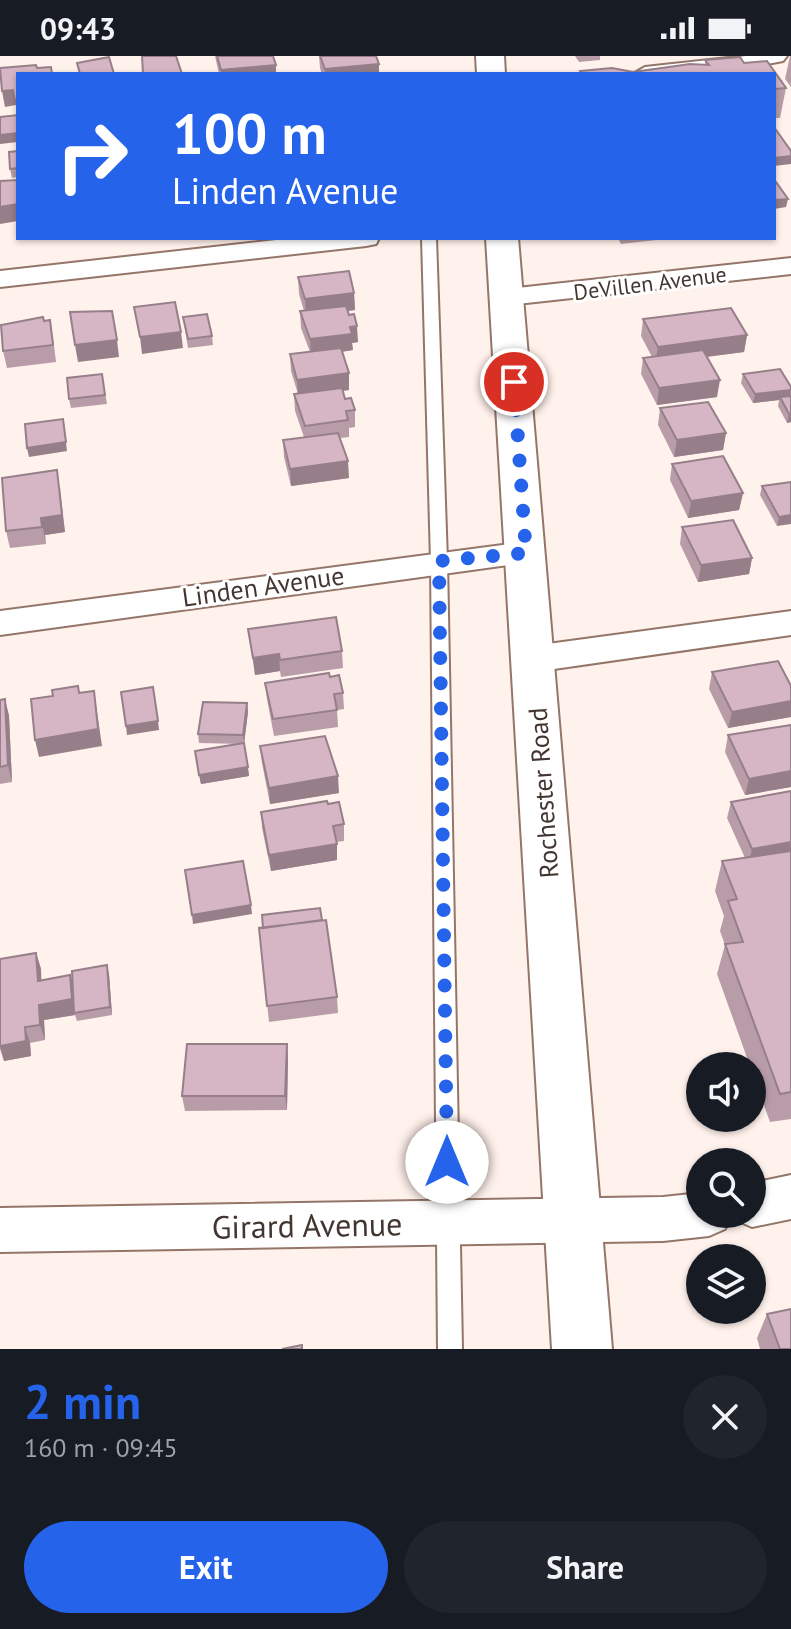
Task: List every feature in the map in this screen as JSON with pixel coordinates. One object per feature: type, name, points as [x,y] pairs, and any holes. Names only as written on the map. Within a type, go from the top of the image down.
[{"type":"main road","name":"Rochester Road","points":[[502,240],[582,1349]]},
{"type":"street","points":[[664,72],[742,64],[775,56]]},
{"type":"street","points":[[0,279],[348,240]]},
{"type":"street","name":"DeVillen Avenue","points":[[508,297],[558,294],[791,266]]},
{"type":"street","name":"Linden Avenue","points":[[0,623],[439,561],[526,553]]},
{"type":"street","points":[[533,659],[791,623]]},
{"type":"street","points":[[766,1202],[791,1197]]},
{"type":"street","name":"Girard Avenue","points":[[0,1230],[446,1224],[686,1216]]},
{"type":"lane","points":[[429,240],[439,561],[450,1349]]},
{"type":"building","points":[[142,56],[176,56],[181,72],[143,72]]},
{"type":"building","points":[[217,56],[273,56],[276,65],[221,70]]},
{"type":"building","points":[[320,56],[376,56],[379,64],[325,69]]},
{"type":"building","points":[[109,57],[113,72],[79,72],[77,63]]},
{"type":"building","points":[[740,57],[744,63],[767,61],[775,72],[633,72],[690,64],[709,65],[705,60]]},
{"type":"building","points":[[36,65],[37,68],[51,67],[52,72],[16,72],[15,101],[13,90],[2,91],[0,68]]},
{"type":"building","points":[[612,68],[633,72],[580,71]]},
{"type":"building","points":[[776,74],[786,88],[776,89]]},
{"type":"building","points":[[16,115],[16,133],[0,135],[0,117]]},
{"type":"building","points":[[776,130],[791,151],[791,156],[776,158]]},
{"type":"building","points":[[16,151],[16,168],[10,169],[9,152]]},
{"type":"building","points":[[16,180],[16,204],[0,207],[0,181]]},
{"type":"building","points":[[776,182],[788,199],[776,200]]},
{"type":"building","points":[[349,271],[354,293],[305,299],[298,277]]},
{"type":"building","points":[[175,302],[181,332],[140,337],[134,307]]},
{"type":"building","points":[[346,306],[349,315],[354,314],[357,326],[350,327],[352,334],[310,339],[300,311]]},
{"type":"building","points":[[731,308],[747,335],[658,347],[643,319]]},
{"type":"building","points":[[112,311],[117,340],[75,345],[70,312]]},
{"type":"building","points":[[207,314],[212,336],[188,339],[183,317]]},
{"type":"building","points":[[43,317],[44,321],[50,320],[53,345],[3,351],[1,325]]},
{"type":"building","points":[[341,348],[349,373],[297,380],[290,354]]},
{"type":"building","points":[[703,350],[720,380],[659,388],[643,358]]},
{"type":"building","points":[[780,369],[791,390],[755,394],[743,374]]},
{"type":"building","points":[[102,374],[105,395],[69,399],[67,378]]},
{"type":"building","points":[[342,388],[345,399],[351,398],[355,410],[346,411],[348,420],[305,426],[294,394]]},
{"type":"building","points":[[791,396],[791,414],[789,414],[780,397]]},
{"type":"building","points":[[708,402],[726,433],[677,440],[660,408]]},
{"type":"building","points":[[63,419],[66,442],[27,448],[25,424]]},
{"type":"building","points":[[338,433],[348,461],[290,469],[283,440]]},
{"type":"building","points":[[723,456],[743,493],[691,501],[672,464]]},
{"type":"building","points":[[57,470],[62,515],[41,518],[42,527],[6,531],[2,478]]},
{"type":"building","points":[[791,482],[791,515],[779,517],[762,486]]},
{"type":"building","points":[[733,520],[752,558],[701,565],[682,527]]},
{"type":"building","points":[[336,617],[342,651],[280,660],[279,654],[253,658],[248,629]]},
{"type":"building","points":[[778,661],[791,686],[791,701],[732,712],[712,672]]},
{"type":"building","points":[[329,673],[330,677],[339,675],[343,693],[334,694],[337,710],[273,719],[265,683]]},
{"type":"building","points":[[78,686],[79,693],[94,691],[98,729],[35,740],[31,699],[53,696],[52,690]]},
{"type":"building","points":[[153,687],[158,721],[126,726],[121,692]]},
{"type":"building","points":[[5,699],[8,765],[0,767],[0,700]]},
{"type":"building","points":[[203,702],[247,703],[243,735],[198,734]]},
{"type":"building","points":[[791,725],[791,771],[749,779],[728,735]]},
{"type":"building","points":[[325,736],[338,776],[269,788],[260,746]]},
{"type":"building","points":[[244,743],[248,767],[199,775],[195,751]]},
{"type":"building","points":[[791,791],[791,842],[752,849],[731,802]]},
{"type":"building","points":[[327,801],[328,804],[339,802],[344,824],[333,826],[337,844],[269,855],[261,812]]},
{"type":"building","points":[[791,851],[791,1092],[780,1094],[725,944],[743,942],[728,901],[737,899],[722,861]]},
{"type":"building","points":[[243,861],[251,905],[192,915],[185,870]]},
{"type":"building","points":[[320,908],[322,920],[263,928],[262,915]]},
{"type":"building","points":[[326,920],[337,997],[267,1006],[259,928]]},
{"type":"building","points":[[36,953],[38,981],[70,975],[72,999],[39,1005],[40,1025],[25,1027],[26,1041],[0,1046],[0,959]]},
{"type":"building","points":[[107,965],[110,1007],[74,1013],[72,971]]},
{"type":"building","points":[[187,1044],[287,1044],[285,1096],[182,1096]]},
{"type":"building","points":[[791,1309],[791,1349],[780,1349],[767,1314]]},
{"type":"route","points":[[447,1162],[439,561],[526,553],[514,382]]}]
